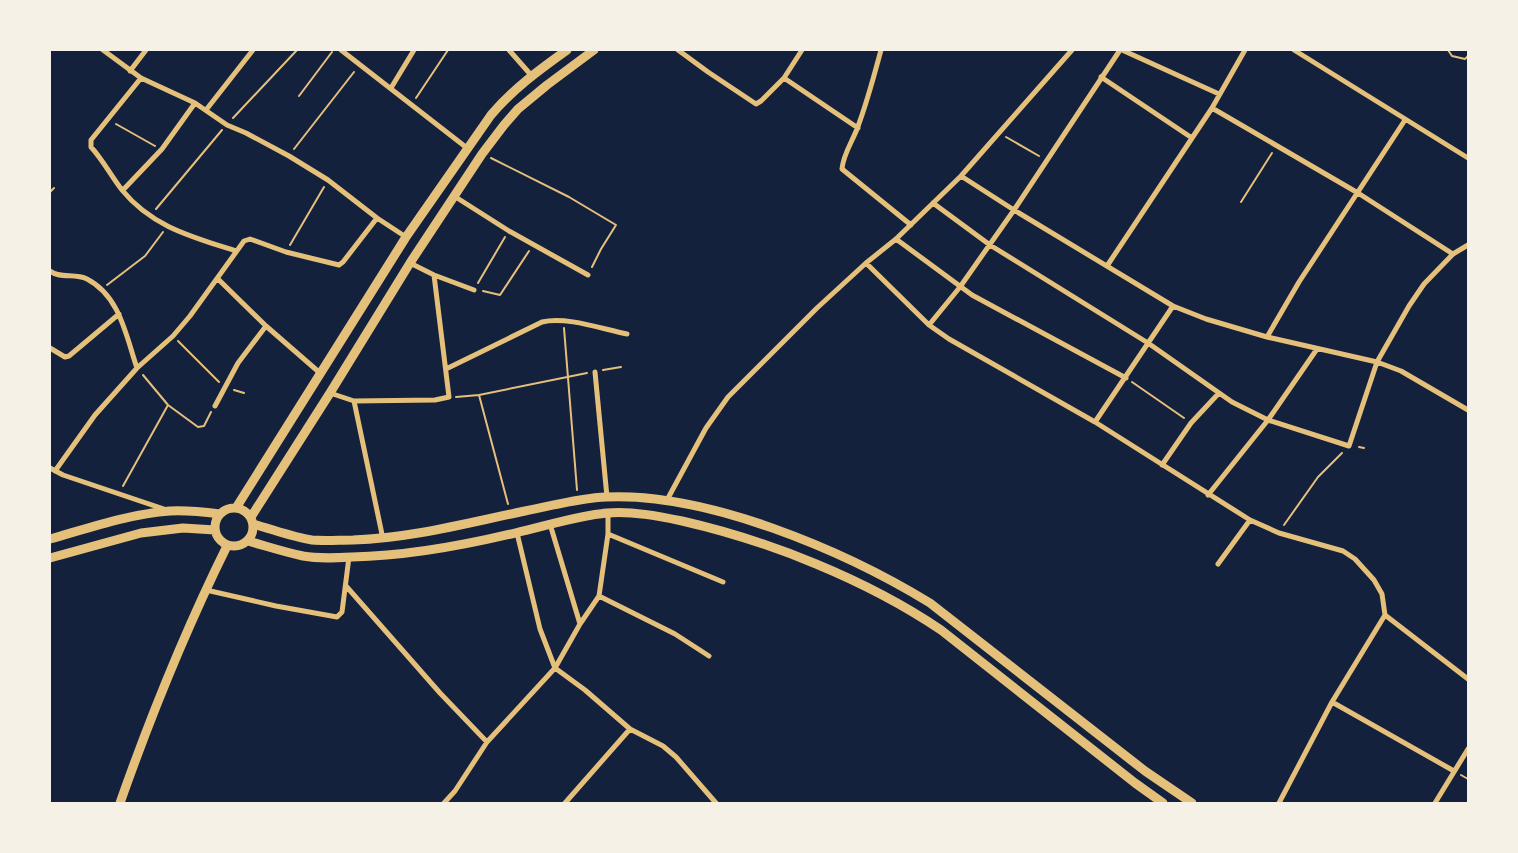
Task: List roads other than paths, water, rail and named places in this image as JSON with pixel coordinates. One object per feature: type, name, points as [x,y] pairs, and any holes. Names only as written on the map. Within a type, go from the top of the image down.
[{"type":"street","points":[[102,50],[140,78],[195,104],[227,125],[289,156],[328,180],[377,218],[406,237]]},
{"type":"street","points":[[130,71],[146,50]]},
{"type":"street","points":[[206,110],[253,50]]},
{"type":"street","points":[[341,50],[467,148]]},
{"type":"street","points":[[390,88],[414,50]]},
{"type":"street","points":[[509,50],[532,75]]},
{"type":"street","points":[[236,508],[406,237],[467,148],[503,101],[532,75],[567,50]]},
{"type":"street","points":[[594,50],[547,85],[518,110],[482,154],[410,263],[252,520],[253,533],[248,541],[235,547],[227,546],[221,542],[215,530],[217,519],[225,510],[236,508],[242,510],[252,520],[311,540],[332,541],[382,539],[446,529],[578,500],[606,497],[667,500],[714,511],[753,522],[814,544],[868,569],[922,598],[951,618],[1145,771],[1192,803]]},
{"type":"street","points":[[678,50],[756,104],[761,102],[784,78],[802,50]]},
{"type":"street","points":[[881,50],[858,128],[842,167],[843,171],[911,225]]},
{"type":"street","points":[[667,500],[706,428],[728,397],[817,308],[866,262],[896,239],[961,176],[1072,50]]},
{"type":"street","points":[[929,325],[960,288],[1048,161],[1121,50],[1219,94]]},
{"type":"street","points":[[1107,266],[1212,108],[1245,50]]},
{"type":"street","points":[[1294,50],[1468,158]]},
{"type":"street","points":[[140,78],[109,120],[91,140],[90,144],[122,190],[149,217],[195,238],[236,251]]},
{"type":"street","points":[[784,78],[858,128]]},
{"type":"street","points":[[1101,78],[1192,138]]},
{"type":"street","points":[[122,190],[162,149],[195,104]]},
{"type":"street","points":[[1212,108],[1358,193],[1453,254]]},
{"type":"street","points":[[1267,337],[1299,282],[1405,120]]},
{"type":"street","points":[[961,176],[1173,306],[1267,337],[1377,362],[1400,372],[1468,410]]},
{"type":"street","points":[[453,196],[509,231],[588,274]]},
{"type":"street","points":[[933,203],[990,245],[1082,300],[1148,343],[1232,402],[1268,420],[1349,446],[1377,362],[1424,284],[1453,254],[1468,245]]},
{"type":"street","points":[[170,511],[53,470],[95,415],[137,368],[173,336],[218,279],[244,241],[250,240],[286,252],[340,264],[377,218]]},
{"type":"street","points":[[896,239],[960,288],[1126,378]]},
{"type":"street","points":[[866,262],[929,325],[948,339],[1095,422],[1250,520],[1279,533],[1343,551],[1356,559],[1374,580],[1382,594],[1385,615],[1332,702],[1279,803]]},
{"type":"street","points":[[410,263],[434,275],[474,290]]},
{"type":"street","points":[[50,271],[56,275],[78,276],[102,289],[119,314],[137,368]]},
{"type":"street","points":[[330,393],[354,401],[435,400],[449,397],[434,275]]},
{"type":"street","points":[[218,279],[266,326],[320,373]]},
{"type":"street","points":[[1095,422],[1173,306]]},
{"type":"street","points":[[50,348],[65,357],[69,356],[119,314]]},
{"type":"street","points":[[446,368],[542,322],[550,320],[627,334]]},
{"type":"street","points":[[215,406],[246,351],[266,326]]},
{"type":"street","points":[[1208,495],[1268,420],[1317,349]]},
{"type":"street","points":[[595,372],[606,497]]},
{"type":"street","points":[[1162,465],[1191,422],[1219,393]]},
{"type":"street","points":[[354,401],[382,539]]},
{"type":"street","points":[[50,539],[142,514],[190,511],[220,514]]},
{"type":"street","points":[[708,528],[714,511]]},
{"type":"street","points":[[248,541],[304,556],[326,558],[387,557],[418,553],[608,513],[659,516],[708,528],[756,542],[807,561],[860,584],[921,616],[1163,803]]},
{"type":"street","points":[[444,803],[455,791],[487,742],[555,668],[580,624],[599,596],[608,534],[608,513]]},
{"type":"street","points":[[1218,564],[1250,520]]},
{"type":"street","points":[[550,524],[580,624]]},
{"type":"street","points":[[50,558],[141,532],[183,528],[215,530]]},
{"type":"street","points":[[517,533],[540,629],[555,668],[585,690],[630,729],[663,746],[676,757],[716,803]]},
{"type":"street","points":[[608,534],[723,582]]},
{"type":"street","points":[[120,803],[149,722],[227,546]]},
{"type":"street","points":[[206,590],[276,606],[337,617],[342,612],[348,557]]},
{"type":"street","points":[[346,586],[487,742]]},
{"type":"street","points":[[599,596],[675,634],[709,656]]},
{"type":"street","points":[[1385,615],[1468,679]]},
{"type":"street","points":[[1332,702],[1454,771]]},
{"type":"street","points":[[565,803],[630,729]]},
{"type":"street","points":[[1435,803],[1468,749]]}]
